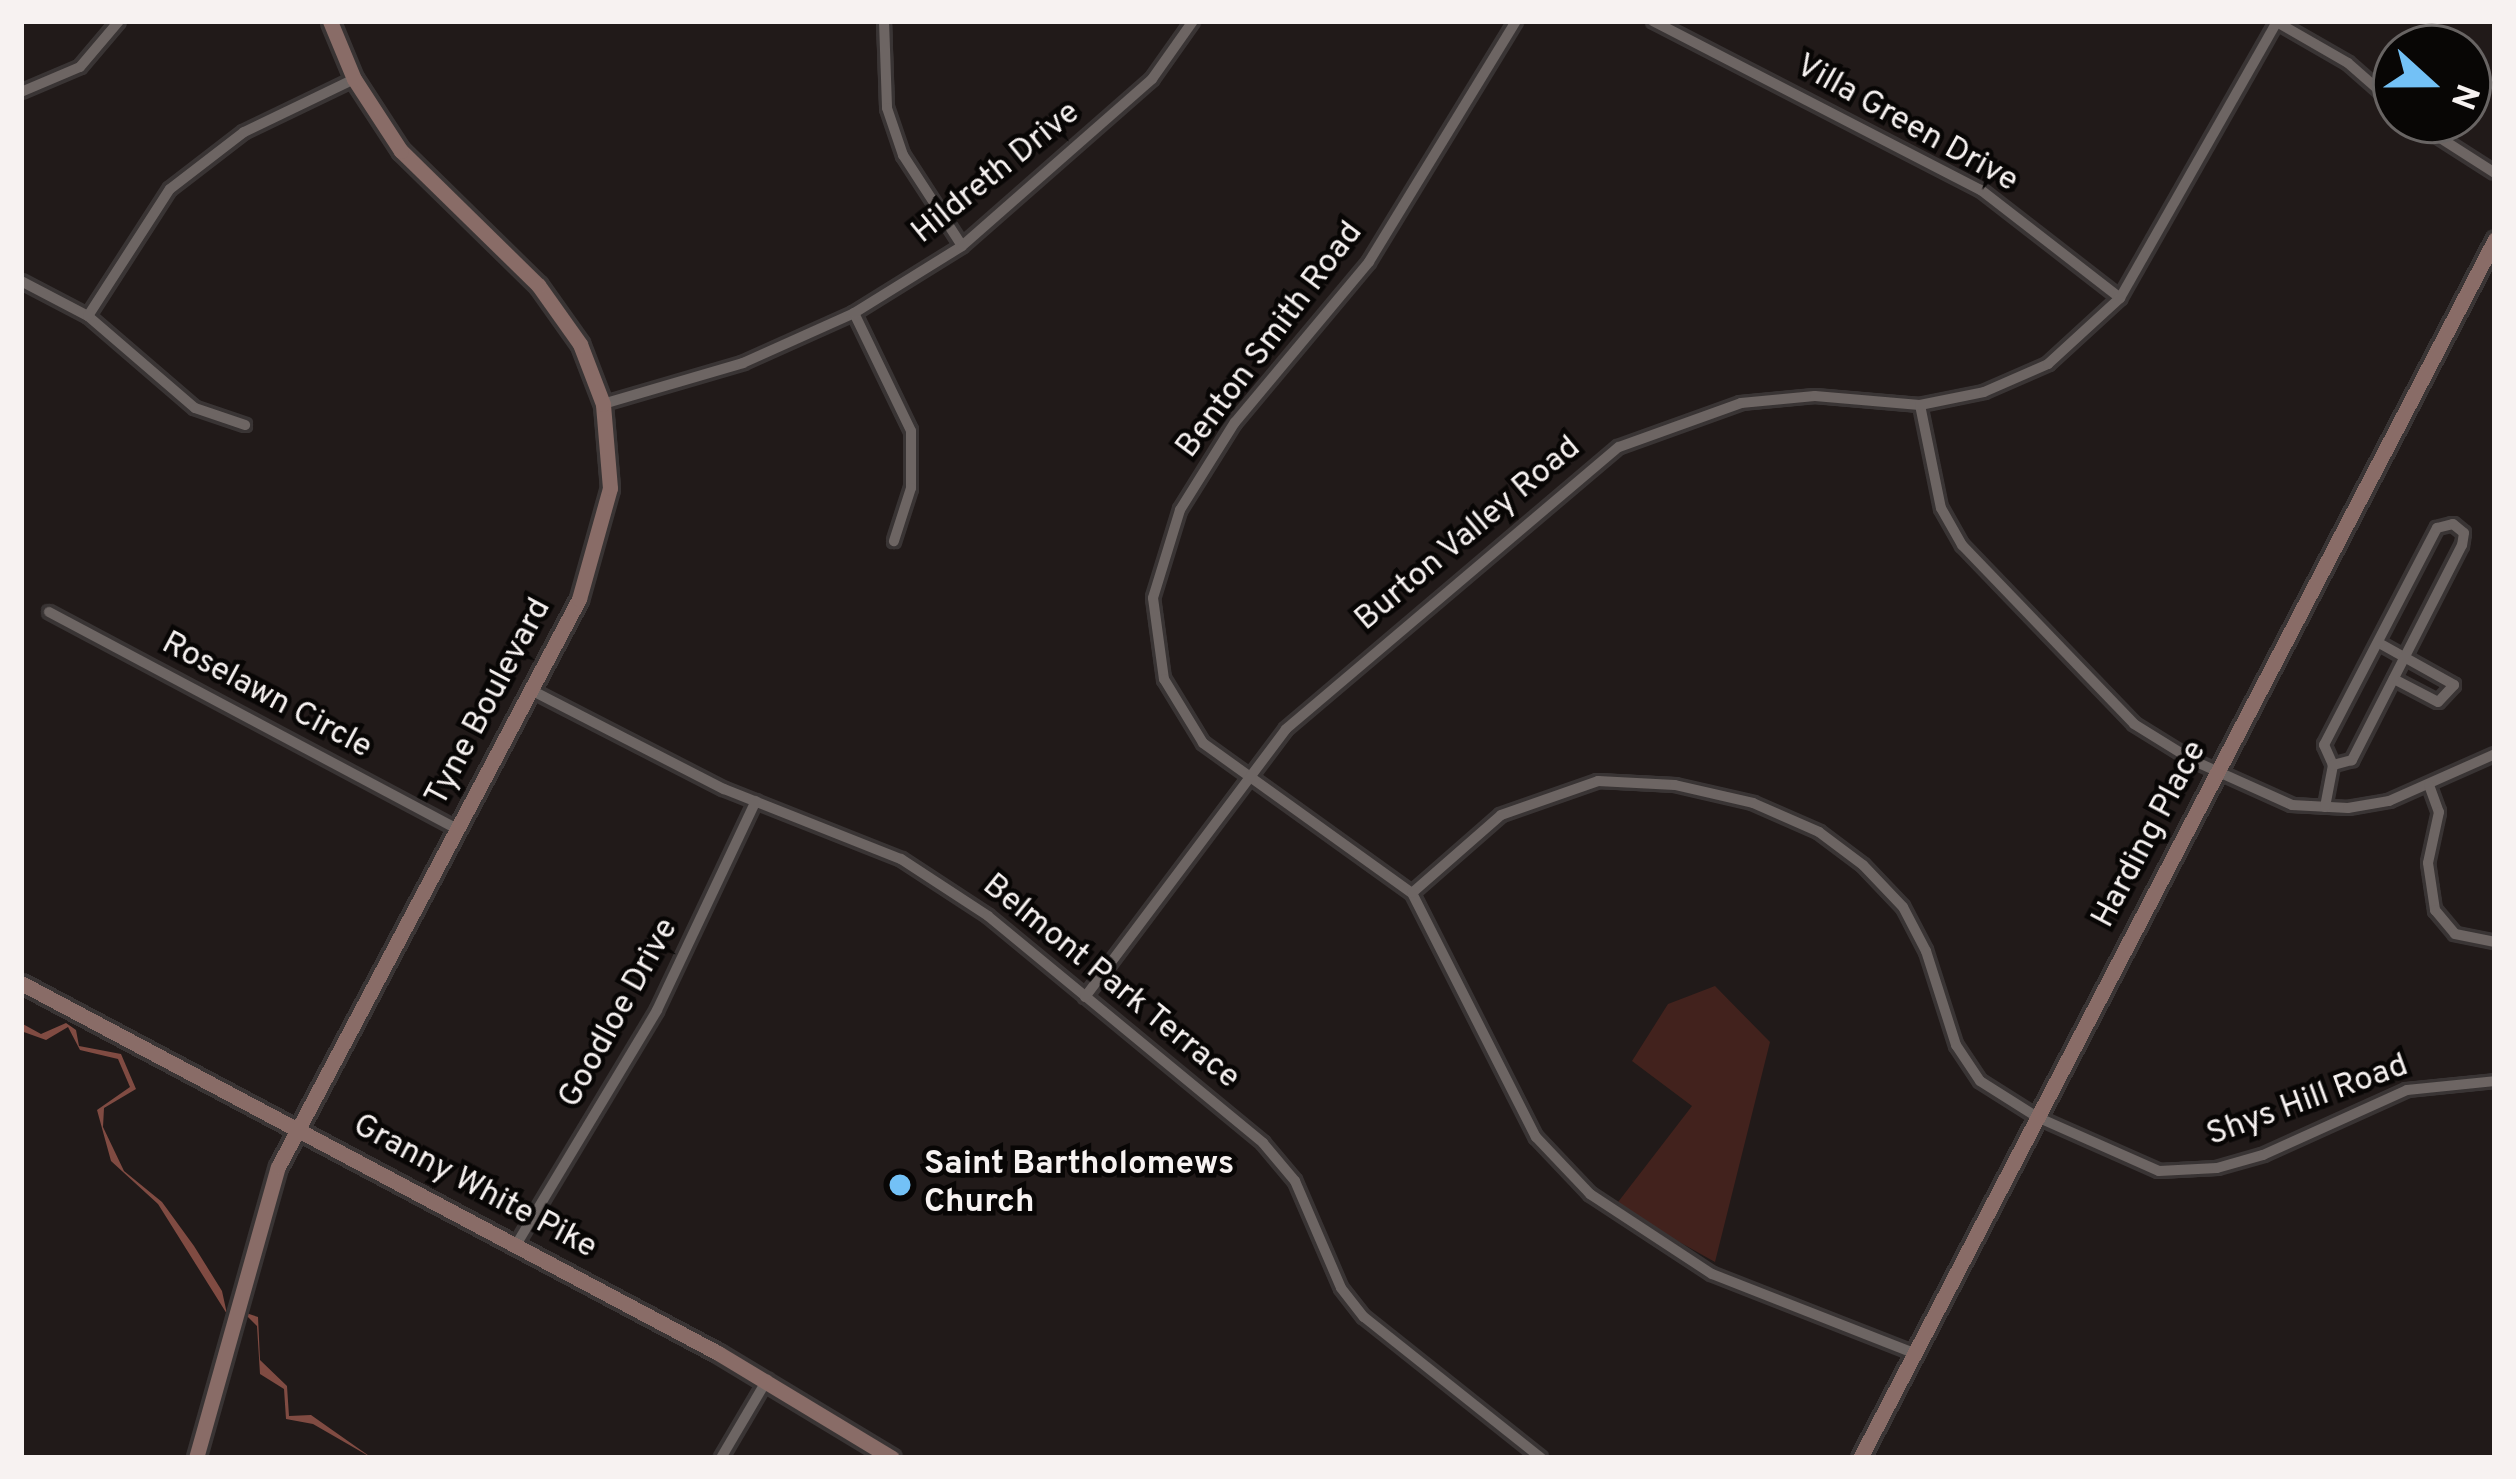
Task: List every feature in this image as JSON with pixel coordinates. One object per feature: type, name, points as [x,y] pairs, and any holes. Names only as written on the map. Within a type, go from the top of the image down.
[{"type":"main road","name":"Tyne Boulevard","points":[[196,1458],[258,1218],[298,1128],[530,690],[604,532],[611,468],[603,404],[587,357],[553,302],[401,151],[354,80],[330,21]]},
{"type":"main road","name":"Harding Place","points":[[1859,1458],[2495,239]]},
{"type":"main road","name":"Granny White Pike","points":[[21,982],[767,1380],[892,1458]]},
{"type":"street","points":[[21,92],[80,67],[119,21]]},
{"type":"street","points":[[884,21],[887,108],[898,140],[962,246]]},
{"type":"street","name":"Hildreth Drive","points":[[603,404],[742,363],[854,313],[962,246],[1152,80],[1193,21]]},
{"type":"street","name":"Benton Smith Road","points":[[1516,21],[1369,262],[1235,422],[1180,509],[1153,598],[1164,679],[1203,743],[1412,893],[1536,1137],[1590,1194],[1712,1274],[1914,1352]]},
{"type":"street","name":"Villa Green Drive","points":[[1653,21],[1981,190],[2120,298]]},
{"type":"street","points":[[2276,22],[2348,63],[2372,84]]},
{"type":"street","name":"Burton Valley Road","points":[[1085,997],[1286,729],[1375,648],[1619,447],[1742,403],[1816,396],[1920,405],[1984,392],[2048,364],[2120,298],[2276,22]]},
{"type":"street","points":[[88,316],[170,189],[244,132],[354,80]]},
{"type":"street","points":[[2450,144],[2495,173]]},
{"type":"street","points":[[21,280],[88,316],[171,392],[245,425]]},
{"type":"street","points":[[854,313],[911,431],[911,488],[894,541]]},
{"type":"street","points":[[1920,405],[1941,508],[1962,545],[2134,724],[2216,775],[2291,805],[2325,808],[2390,801],[2495,754]]},
{"type":"street","points":[[2325,808],[2333,765],[2324,745],[2438,528],[2453,524],[2465,539],[2352,760],[2333,765]]},
{"type":"street","name":"Roselawn Circle","points":[[49,612],[457,830]]},
{"type":"street","points":[[2379,643],[2453,679],[2449,698],[2438,702],[2393,679]]},
{"type":"street","name":"Belmont Park Terrace","points":[[530,690],[756,801],[933,877],[1085,997],[1284,1165],[1341,1288],[1364,1317],[1541,1458]]},
{"type":"street","name":"Shys Hill Road","points":[[1412,893],[1501,814],[1598,781],[1676,785],[1753,803],[1819,832],[1903,908],[1926,951],[1956,1045],[1980,1081],[2037,1117],[2159,1171],[2217,1168],[2408,1090],[2495,1081]]},
{"type":"street","points":[[2429,785],[2439,812],[2428,862],[2435,910],[2455,934],[2495,942]]},
{"type":"street","name":"Goodloe Drive","points":[[517,1245],[657,1010],[756,801]]},
{"type":"street","points":[[721,1458],[767,1380]]},
{"type":"shaded area","points":[[1715,986],[1770,1042],[1715,1262],[1615,1206],[1692,1106],[1632,1061],[1668,1004]]},
{"type":"shaded area","points":[[21,1023],[41,1034],[66,1023],[76,1030],[79,1046],[121,1054],[136,1089],[104,1108],[103,1127],[124,1171],[162,1202],[194,1246],[222,1291],[227,1314],[158,1204],[111,1161],[97,1110],[130,1087],[118,1059],[80,1050],[68,1027],[46,1040],[21,1031]]},
{"type":"shaded area","points":[[243,1312],[258,1317],[260,1360],[287,1386],[289,1416],[311,1415],[372,1458],[313,1424],[286,1419],[284,1389],[260,1374],[257,1326]]},
{"type":"place","name":"Saint Bartholomews Church","points":[[900,1185]]}]
